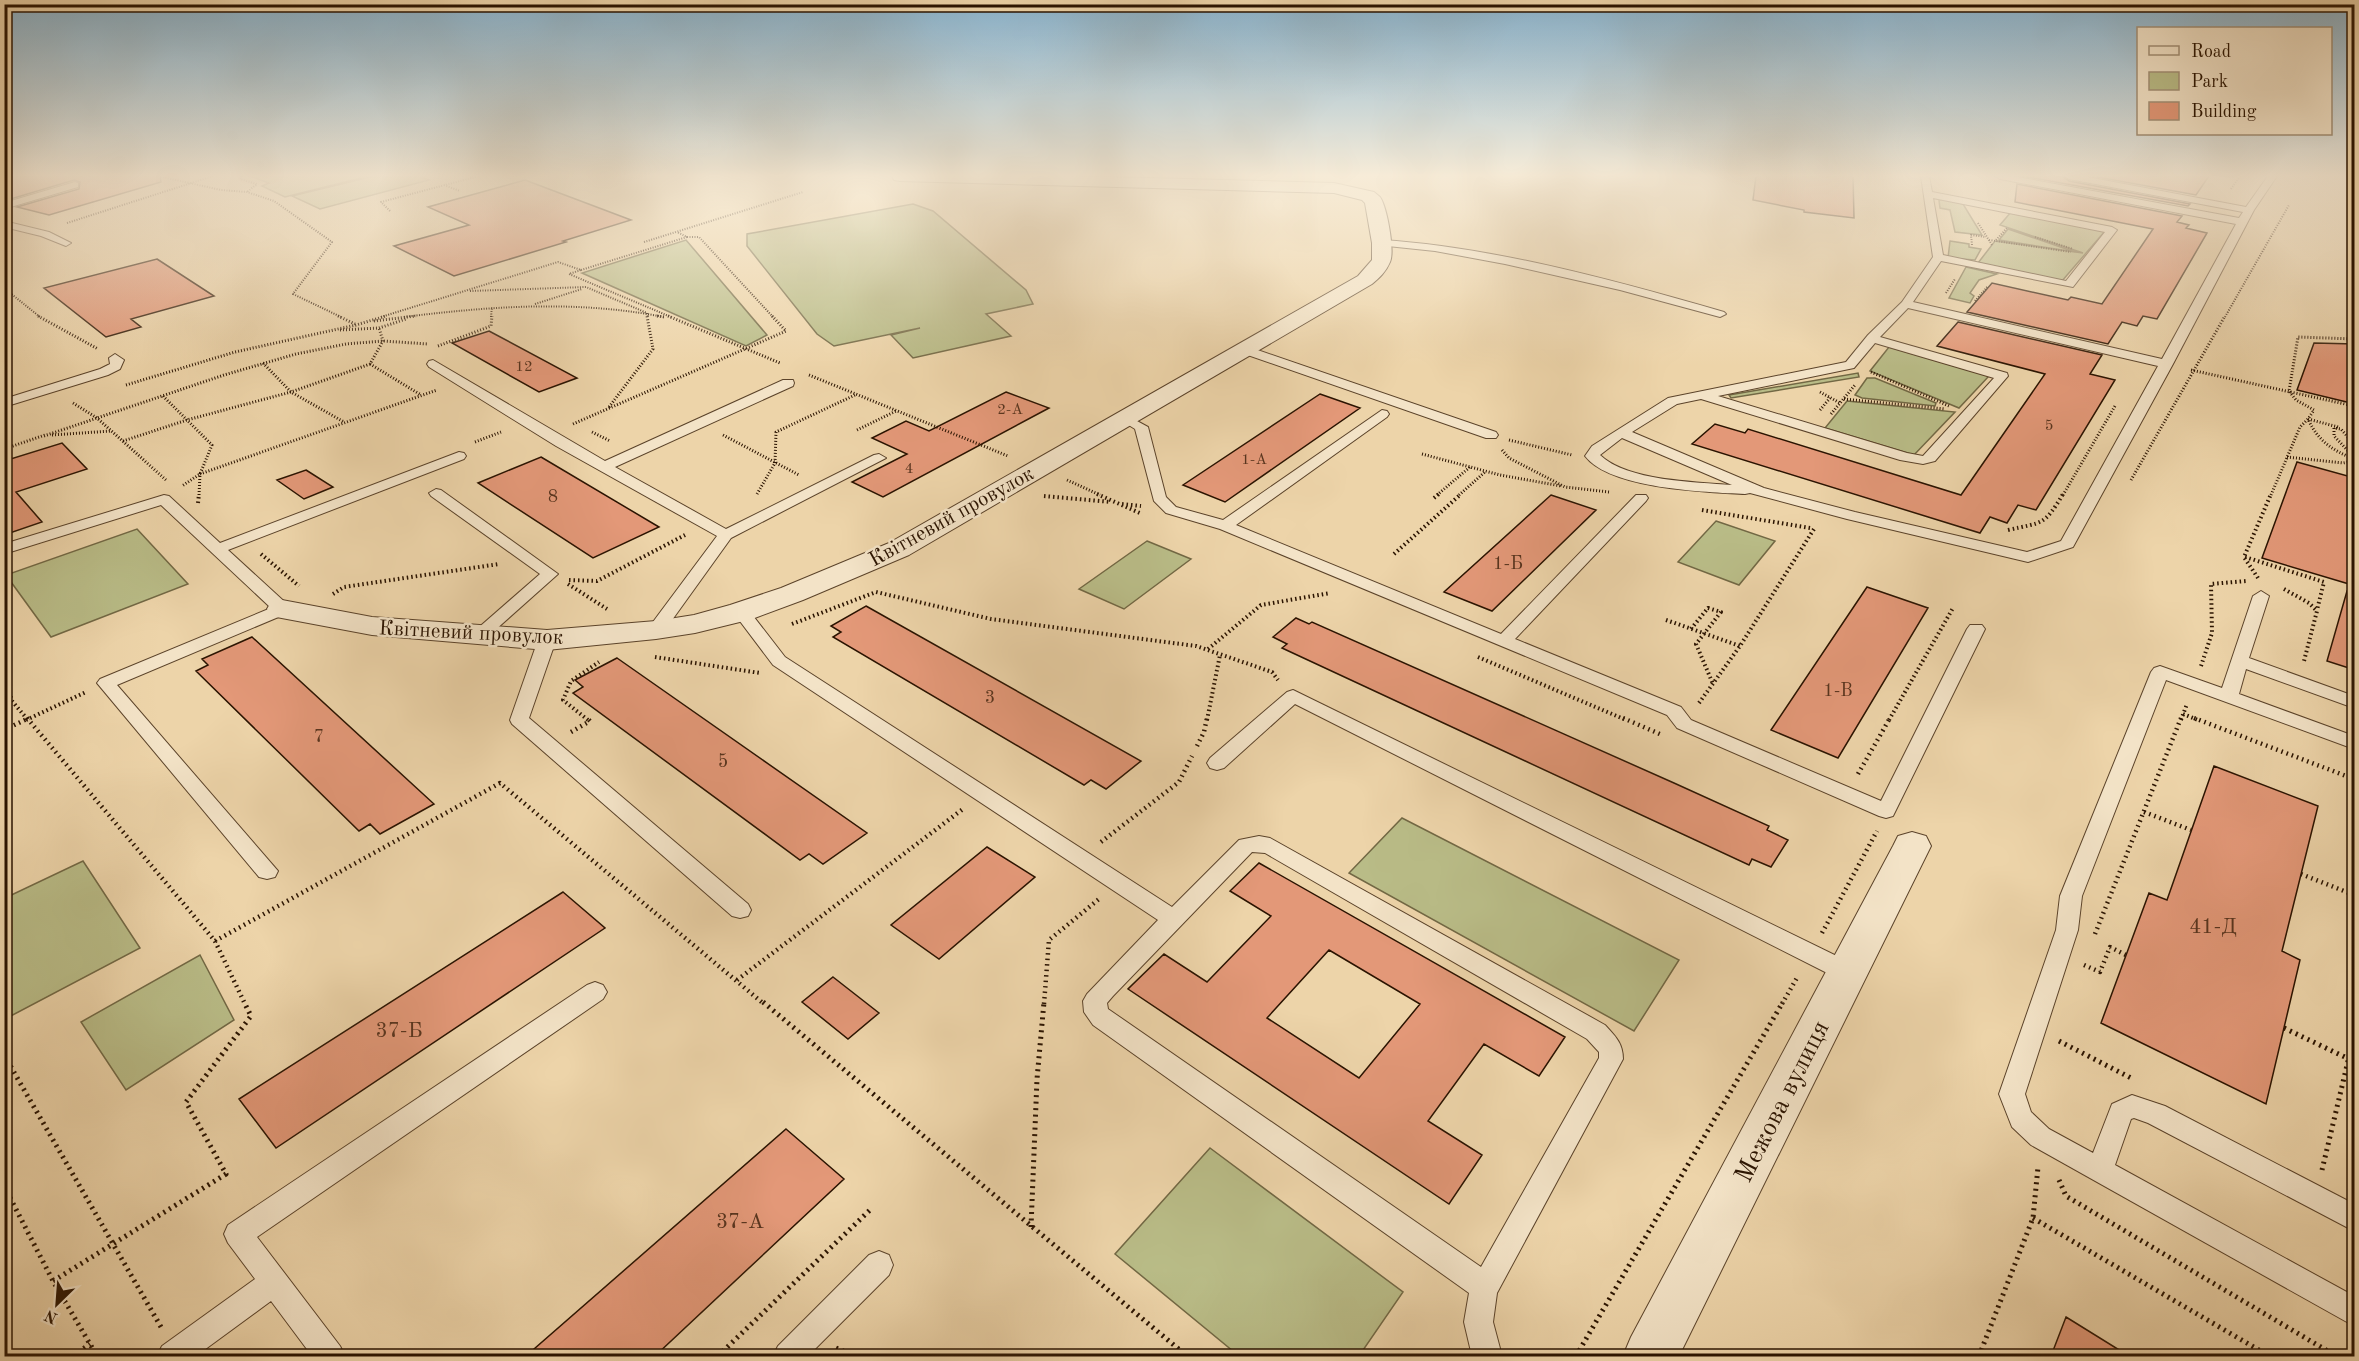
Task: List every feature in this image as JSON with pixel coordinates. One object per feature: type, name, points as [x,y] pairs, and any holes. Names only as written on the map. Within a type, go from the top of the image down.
[{"type":"street","name":"Квітневий провулок","points":[[299,607],[372,626],[547,640],[695,624],[749,621],[792,594],[898,549],[1365,280],[1376,270],[1382,260],[1381,240]]},
{"type":"street","name":"Межова вулиця","points":[[1650,1356],[1829,963],[1895,838]]},
{"type":"lane","points":[[58,240],[66,243]]},
{"type":"lane","points":[[1759,491],[1648,480],[1601,466],[1594,461],[1592,456],[1597,449],[1621,432],[1672,400],[1850,365],[1872,338],[1906,304],[1938,257],[1935,240]]},
{"type":"lane","points":[[1938,257],[2069,285],[2105,240]]},
{"type":"lane","points":[[1621,432],[1759,491],[1852,516],[2028,556],[2058,547],[2067,544],[2233,240]]},
{"type":"lane","points":[[1382,243],[1417,245],[1455,251],[1637,290],[1720,314]]},
{"type":"lane","points":[[1906,304],[2167,364]]},
{"type":"lane","points":[[1700,394],[1905,457],[1923,460],[1930,458],[2002,376],[1872,338]]},
{"type":"lane","points":[[1242,349],[1382,395],[1491,435]]},
{"type":"lane","points":[[4,403],[91,377],[116,366],[118,360],[115,358]]},
{"type":"lane","points":[[433,364],[604,467],[726,535]]},
{"type":"lane","points":[[604,467],[788,383]]},
{"type":"lane","points":[[1225,526],[1382,414]]},
{"type":"lane","points":[[1126,419],[1141,427],[1159,498],[1172,510],[1225,526],[1674,711],[1684,724],[1886,811],[1976,629]]},
{"type":"lane","points":[[220,548],[459,456]]},
{"type":"lane","points":[[656,630],[726,535],[879,458]]},
{"type":"lane","points":[[436,493],[550,574],[478,636]]},
{"type":"lane","points":[[1504,641],[1641,498]]},
{"type":"lane","points":[[4,549],[164,499],[220,548],[299,607]]},
{"type":"lane","points":[[2229,697],[2260,588]]},
{"type":"lane","points":[[267,871],[106,683],[299,607]]},
{"type":"lane","points":[[749,621],[779,661],[1172,918]]},
{"type":"lane","points":[[547,640],[519,720],[740,910]]},
{"type":"lane","points":[[2239,661],[2355,702]]},
{"type":"lane","points":[[2355,743],[2160,672],[2071,896],[2067,930],[2013,1094],[2021,1119],[2040,1137],[2355,1312]]},
{"type":"lane","points":[[1217,763],[1293,696],[1829,963]]},
{"type":"lane","points":[[1485,1287],[1101,1018],[1096,1012],[1095,1001],[1172,918],[1246,845],[1259,843],[1270,846],[1603,1038],[1611,1049],[1611,1059],[1485,1287],[1477,1308],[1480,1333],[1487,1356]]},
{"type":"lane","points":[[330,1356],[238,1234],[595,992]]},
{"type":"lane","points":[[2100,1170],[2121,1112],[2132,1106],[2156,1114],[2355,1218]]},
{"type":"lane","points":[[788,1356],[879,1265]]},
{"type":"lane","points":[[174,1355],[274,1282]]},
{"type":"path","points":[[328,240],[332,242],[293,294],[356,325]]},
{"type":"path","points":[[644,242],[652,240]]},
{"type":"path","points":[[679,240],[569,274],[787,366]]},
{"type":"path","points":[[573,423],[747,350],[786,331],[701,240]]},
{"type":"path","points":[[1971,240],[1972,245],[1980,247]]},
{"type":"path","points":[[1990,240],[2073,252]]},
{"type":"path","points":[[2128,485],[2269,240]]},
{"type":"path","points":[[1989,249],[1995,241]]},
{"type":"path","points":[[126,385],[235,352],[356,325],[558,262],[581,270]]},
{"type":"path","points":[[1935,311],[1965,263]]},
{"type":"path","points":[[585,280],[577,283],[647,313]]},
{"type":"path","points":[[465,291],[586,287]]},
{"type":"path","points":[[531,306],[586,287]]},
{"type":"path","points":[[4,288],[40,317],[115,358]]},
{"type":"path","points":[[362,323],[492,308],[531,306],[598,307],[647,313],[677,320]]},
{"type":"path","points":[[433,364],[439,344],[491,326],[492,308]]},
{"type":"path","points":[[608,408],[653,350],[647,313]]},
{"type":"path","points":[[324,331],[379,328],[419,316]]},
{"type":"path","points":[[123,441],[187,420],[291,392],[370,364],[383,341],[379,328]]},
{"type":"path","points":[[2244,557],[2300,427],[2314,410],[2296,400],[2289,391],[2298,337],[2355,339]]},
{"type":"path","points":[[4,448],[263,363],[346,344],[383,341]]},
{"type":"path","points":[[263,363],[291,392],[344,423]]},
{"type":"path","points":[[1844,399],[1950,408],[1867,371],[1874,363]]},
{"type":"path","points":[[370,364],[421,395]]},
{"type":"path","points":[[2167,364],[2355,406]]},
{"type":"path","points":[[807,374],[1021,462],[1041,467],[1148,516]]},
{"type":"path","points":[[1826,420],[1862,378]]},
{"type":"path","points":[[164,499],[200,474],[463,381]]},
{"type":"path","points":[[1815,390],[1840,403]]},
{"type":"path","points":[[776,432],[856,394]]},
{"type":"path","points":[[163,396],[212,445],[200,474],[198,507]]},
{"type":"path","points":[[65,404],[83,399]]},
{"type":"path","points":[[72,402],[97,418],[167,481],[164,499]]},
{"type":"path","points":[[857,430],[896,411]]},
{"type":"path","points":[[2308,419],[2338,427],[2355,444]]},
{"type":"path","points":[[2308,419],[2317,438],[2325,445],[2355,459]]},
{"type":"path","points":[[701,423],[824,486]]},
{"type":"path","points":[[2338,427],[2334,428],[2334,436],[2355,459]]},
{"type":"path","points":[[44,436],[111,431]]},
{"type":"path","points":[[1422,454],[1486,471],[1564,487]]},
{"type":"path","points":[[2287,457],[2343,463],[2355,459]]},
{"type":"path","points":[[1434,498],[1470,467]]},
{"type":"path","points":[[1394,554],[1486,471]]},
{"type":"path","points":[[1033,498],[1044,496],[1172,510]]},
{"type":"path","points":[[1472,654],[1691,747],[1684,724],[1740,646],[1814,529]]},
{"type":"path","points":[[243,539],[299,607],[345,588],[494,567],[522,554]]},
{"type":"path","points":[[2244,557],[2260,588]]},
{"type":"path","points":[[2244,557],[2324,582],[2317,611]]},
{"type":"path","points":[[550,574],[610,610]]},
{"type":"path","points":[[1207,650],[1261,605],[1372,586]]},
{"type":"path","points":[[1319,589],[1340,598]]},
{"type":"path","points":[[749,621],[803,621],[876,592],[991,619],[1196,646],[1272,672],[1293,696]]},
{"type":"path","points":[[1691,629],[1708,608],[1721,612],[1696,644],[1713,684]]},
{"type":"path","points":[[1576,1356],[1829,963],[1895,838],[1838,813],[1953,608]]},
{"type":"path","points":[[1666,620],[1740,646]]},
{"type":"path","points":[[2092,942],[2183,714],[2212,633]]},
{"type":"path","points":[[1080,858],[1179,782],[1204,732],[1220,654]]},
{"type":"path","points":[[548,745],[590,721],[563,700],[564,688],[574,677],[607,656]]},
{"type":"path","points":[[653,657],[712,664],[749,673],[777,673],[794,670]]},
{"type":"path","points":[[4,675],[12,700],[215,941],[251,1016],[186,1102],[226,1174],[111,1243],[53,1281]]},
{"type":"path","points":[[4,730],[106,683]]},
{"type":"path","points":[[2183,714],[2355,779]]},
{"type":"path","points":[[215,941],[500,783],[1187,1356]]},
{"type":"path","points":[[737,981],[983,794]]},
{"type":"path","points":[[2144,812],[2191,830]]},
{"type":"path","points":[[2301,874],[2352,895]]},
{"type":"path","points":[[2355,876],[2352,895],[2355,931]]},
{"type":"path","points":[[1031,1228],[1037,1079],[1049,940],[1118,883]]},
{"type":"path","points":[[2083,964],[2100,972],[2110,947],[2126,955]]},
{"type":"path","points":[[2079,975],[2088,953]]},
{"type":"path","points":[[2284,1028],[2349,1059]]},
{"type":"path","points":[[2320,1176],[2355,1036]]},
{"type":"path","points":[[4,1054],[174,1355]]},
{"type":"path","points":[[1979,1356],[2033,1218],[2040,1137]]},
{"type":"path","points":[[2040,1137],[2066,1196],[2336,1356]]},
{"type":"path","points":[[4,1186],[53,1281],[97,1356]]},
{"type":"path","points":[[718,1356],[872,1208]]},
{"type":"path","points":[[2033,1218],[2269,1356]]},
{"type":"path","points":[[73,1356],[90,1344]]},
{"type":"green space","points":[[686,240],[767,335],[746,346],[582,273]]},
{"type":"green space","points":[[747,240],[967,240],[1026,290],[1033,304],[986,314],[1011,336],[913,358],[891,335],[920,328],[834,346],[817,334],[747,246]]},
{"type":"green space","points":[[1999,240],[2039,240],[2075,252]]},
{"type":"green space","points":[[2043,240],[2098,240],[2062,281],[1978,263],[1995,241],[2083,253]]},
{"type":"green space","points":[[1950,241],[1969,244],[1969,247],[1981,249],[1975,260],[1948,258]]},
{"type":"green space","points":[[1966,267],[1997,274],[1979,280],[1970,293],[1974,296],[1970,303],[1949,298]]},
{"type":"green space","points":[[1889,347],[1989,376],[1959,408],[1870,371]]},
{"type":"green space","points":[[1858,373],[1859,377],[1731,398],[1729,395]]},
{"type":"green space","points":[[1867,378],[1875,378],[1936,403],[1935,406],[1862,398],[1855,395]]},
{"type":"green space","points":[[1847,401],[1955,412],[1914,455],[1825,428]]},
{"type":"green space","points":[[1716,521],[1775,541],[1739,585],[1678,562]]},
{"type":"green space","points":[[137,529],[188,584],[51,637],[6,575]]},
{"type":"green space","points":[[1147,541],[1191,559],[1124,609],[1079,589]]},
{"type":"green space","points":[[1402,818],[1679,960],[1634,1031],[1349,873]]},
{"type":"green space","points":[[83,861],[140,948],[7,1018],[4,1012],[5,898]]},
{"type":"green space","points":[[200,955],[234,1020],[126,1090],[81,1022]]},
{"type":"green space","points":[[1210,1148],[1403,1292],[1359,1356],[1239,1356],[1115,1254]]},
{"type":"building","points":[[417,240],[568,240],[563,241],[566,242],[454,276],[394,246]]},
{"type":"building","points":[[2146,240],[2203,240],[2157,319],[2143,316],[2137,326],[2122,322],[2108,344],[1967,312],[1992,283],[2068,300],[2071,297],[2102,304]]},
{"type":"building","points":[[157,259],[214,296],[131,319],[141,327],[106,337],[44,288]]},
{"type":"building","points":[[1958,322],[2102,355],[2090,374],[2115,380],[2036,510],[2018,505],[2007,523],[1990,517],[1980,533],[1692,444],[1715,424],[1745,433],[1748,429],[1961,495],[2045,374],[1937,346]]},
{"type":"building","points":[[489,331],[577,378],[539,392],[452,343]]},
{"type":"building","points":[[2314,343],[2355,344],[2355,404],[2297,390]]},
{"type":"building","points":[[1006,392],[1049,408],[883,497],[852,482],[907,454],[872,438],[906,421],[929,431]]},
{"type":"building","points":[[1320,394],[1360,408],[1225,502],[1183,485]]},
{"type":"building","points":[[62,443],[87,469],[16,492],[42,522],[4,535],[4,461]]},
{"type":"building","points":[[541,457],[659,527],[593,558],[478,483]]},
{"type":"building","points":[[2297,462],[2355,478],[2355,562],[2349,584],[2262,558]]},
{"type":"building","points":[[306,470],[333,487],[304,499],[277,480]]},
{"type":"building","points":[[1551,495],[1596,510],[1492,611],[1444,592]]},
{"type":"building","points":[[1867,587],[1928,608],[1838,758],[1771,730]]},
{"type":"building","points":[[2347,591],[2355,592],[2355,670],[2327,661]]},
{"type":"building","points":[[866,606],[1141,761],[1106,789],[1091,780],[1084,785],[833,637],[841,632],[831,626]]},
{"type":"building","points":[[1296,618],[1309,624],[1312,622],[1674,783],[1769,826],[1767,830],[1788,840],[1771,867],[1752,859],[1749,865],[1282,648],[1287,644],[1273,637]]},
{"type":"building","points":[[252,637],[434,804],[380,834],[370,824],[359,831],[196,671],[208,665],[202,659]]},
{"type":"building","points":[[617,658],[867,833],[823,864],[809,854],[800,860],[573,693],[583,687],[575,680]]},
{"type":"building","points":[[2214,766],[2318,806],[2282,951],[2300,960],[2266,1104],[2101,1023],[2149,893],[2167,900]]},
{"type":"building","points":[[987,847],[1035,877],[939,959],[891,925]]},
{"type":"building","points":[[1259,863],[1565,1037],[1539,1076],[1484,1044],[1428,1121],[1482,1155],[1449,1204],[1128,989],[1164,954],[1207,982],[1271,916],[1230,891]],"holes":[[[1329,950],[1420,1004],[1359,1078],[1267,1018]]]},
{"type":"building","points":[[563,892],[605,928],[276,1148],[239,1099]]},
{"type":"building","points":[[833,977],[879,1013],[848,1039],[802,1002]]},
{"type":"building","points":[[786,1129],[844,1179],[655,1356],[526,1356]]},
{"type":"building","points":[[2066,1317],[2129,1356],[2051,1356]]}]
